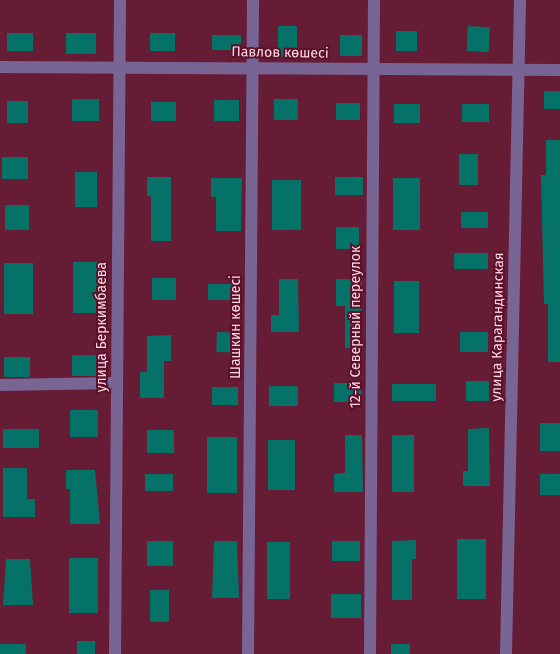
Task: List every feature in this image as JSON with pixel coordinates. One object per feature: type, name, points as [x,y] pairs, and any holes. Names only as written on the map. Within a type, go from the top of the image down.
[{"type":"street","name":"улица Беркимбаева","points":[[115,654],[120,0]]},
{"type":"street","name":"Шашкин көшесі","points":[[248,654],[253,0]]},
{"type":"street","name":"12-й Северный переулок","points":[[370,654],[374,0]]},
{"type":"street","name":"улица Карагандинская","points":[[506,654],[520,0]]},
{"type":"street","name":"Павлов көшесі","points":[[0,67],[560,70]]},
{"type":"street","points":[[0,385],[117,383]]},
{"type":"building","points":[[278,26],[297,26],[297,57],[278,57]]},
{"type":"building","points":[[468,26],[490,27],[489,52],[467,51]]},
{"type":"building","points":[[396,31],[417,31],[417,51],[396,51]]},
{"type":"building","points":[[7,33],[33,33],[33,51],[7,51]]},
{"type":"building","points":[[66,33],[96,33],[96,54],[66,54]]},
{"type":"building","points":[[150,33],[175,33],[175,51],[150,51]]},
{"type":"building","points":[[212,35],[241,35],[241,50],[212,50]]},
{"type":"building","points":[[340,35],[362,35],[362,56],[340,56]]},
{"type":"building","points":[[544,91],[560,91],[560,109],[544,109]]},
{"type":"building","points":[[72,99],[99,99],[99,121],[72,121]]},
{"type":"building","points":[[274,99],[298,99],[298,120],[274,120]]},
{"type":"building","points":[[214,100],[239,100],[239,121],[214,121]]},
{"type":"building","points":[[7,101],[28,101],[28,123],[7,123]]},
{"type":"building","points":[[151,102],[176,102],[176,121],[151,121]]},
{"type":"building","points":[[336,103],[360,103],[360,120],[336,120]]},
{"type":"building","points":[[394,104],[420,104],[420,123],[394,123]]},
{"type":"building","points":[[462,104],[489,104],[489,122],[462,122]]},
{"type":"building","points":[[546,140],[560,140],[560,362],[548,362],[548,304],[544,304],[541,175],[546,175]]},
{"type":"building","points":[[459,154],[478,154],[478,185],[459,185]]},
{"type":"building","points":[[2,157],[28,157],[28,179],[2,179]]},
{"type":"building","points":[[75,172],[97,172],[97,207],[75,207]]},
{"type":"building","points":[[147,177],[171,177],[171,241],[151,241],[151,196],[147,196]]},
{"type":"building","points":[[335,177],[363,177],[363,195],[335,195]]},
{"type":"building","points":[[211,178],[242,178],[241,231],[216,231],[216,197],[211,197]]},
{"type":"building","points":[[393,178],[420,178],[420,230],[393,230]]},
{"type":"building","points":[[272,180],[301,180],[301,230],[272,230]]},
{"type":"building","points":[[5,205],[29,205],[29,230],[5,230]]},
{"type":"building","points":[[461,212],[488,212],[488,228],[461,228]]},
{"type":"building","points":[[336,227],[359,227],[359,249],[336,249]]},
{"type":"building","points":[[454,253],[488,253],[488,269],[454,269]]},
{"type":"building","points":[[73,262],[97,262],[97,313],[73,313]]},
{"type":"building","points":[[4,263],[33,263],[33,314],[4,314]]},
{"type":"building","points":[[152,278],[176,278],[176,300],[152,300]]},
{"type":"building","points":[[279,279],[298,279],[299,332],[271,332],[271,315],[279,315]]},
{"type":"building","points":[[336,279],[362,279],[361,348],[345,348],[345,306],[336,306]]},
{"type":"building","points":[[394,281],[419,281],[419,333],[394,333]]},
{"type":"building","points":[[208,284],[241,284],[241,300],[208,300]]},
{"type":"building","points":[[217,332],[242,333],[241,353],[216,352]]},
{"type":"building","points":[[460,332],[488,332],[488,352],[460,352]]},
{"type":"building","points":[[171,335],[171,361],[164,361],[164,398],[140,398],[140,372],[147,372],[147,336]]},
{"type":"building","points":[[72,355],[100,355],[100,376],[72,376]]},
{"type":"building","points":[[4,357],[30,357],[30,377],[4,377]]},
{"type":"building","points":[[466,381],[489,381],[489,401],[466,401]]},
{"type":"building","points":[[334,383],[362,383],[362,402],[334,402]]},
{"type":"building","points":[[392,384],[436,384],[436,401],[392,401]]},
{"type":"building","points":[[269,386],[298,386],[298,406],[269,406]]},
{"type":"building","points":[[212,387],[238,387],[238,405],[212,405]]},
{"type":"building","points":[[70,410],[98,410],[98,437],[70,437]]},
{"type":"building","points":[[540,423],[560,423],[560,451],[540,451]]},
{"type":"building","points":[[489,428],[490,486],[463,486],[463,471],[468,471],[468,429]]},
{"type":"building","points":[[3,429],[39,429],[39,448],[3,448]]},
{"type":"building","points":[[147,430],[174,430],[174,453],[147,453]]},
{"type":"building","points":[[345,435],[362,435],[363,492],[334,492],[334,474],[345,473]]},
{"type":"building","points":[[392,435],[414,435],[414,492],[392,492]]},
{"type":"building","points":[[207,437],[237,437],[237,493],[207,493]]},
{"type":"building","points":[[268,440],[295,440],[295,490],[268,490]]},
{"type":"building","points":[[3,468],[27,468],[27,499],[35,499],[35,517],[3,517]]},
{"type":"building","points":[[66,470],[95,470],[100,524],[70,524],[70,489],[66,489]]},
{"type":"building","points":[[145,474],[173,474],[173,491],[145,491]]},
{"type":"building","points":[[540,474],[560,474],[560,495],[540,495]]},
{"type":"building","points":[[457,539],[486,539],[486,599],[457,599]]},
{"type":"building","points":[[416,540],[416,559],[412,559],[412,600],[392,600],[392,541]]},
{"type":"building","points":[[147,541],[173,541],[173,566],[147,566]]},
{"type":"building","points":[[214,541],[237,541],[239,598],[212,598]]},
{"type":"building","points":[[332,541],[360,541],[360,561],[332,561]]},
{"type":"building","points":[[267,542],[290,542],[290,599],[267,599]]},
{"type":"building","points":[[69,558],[98,558],[98,613],[69,613]]},
{"type":"building","points":[[6,559],[30,559],[33,605],[3,605]]},
{"type":"building","points":[[150,590],[169,590],[169,622],[150,622]]},
{"type":"building","points":[[331,594],[361,594],[361,618],[331,618]]},
{"type":"building","points":[[77,641],[95,641],[95,654],[77,654]]},
{"type":"building","points":[[0,644],[26,644],[26,654],[0,654]]},
{"type":"building","points":[[391,644],[410,644],[410,654],[391,654]]}]
